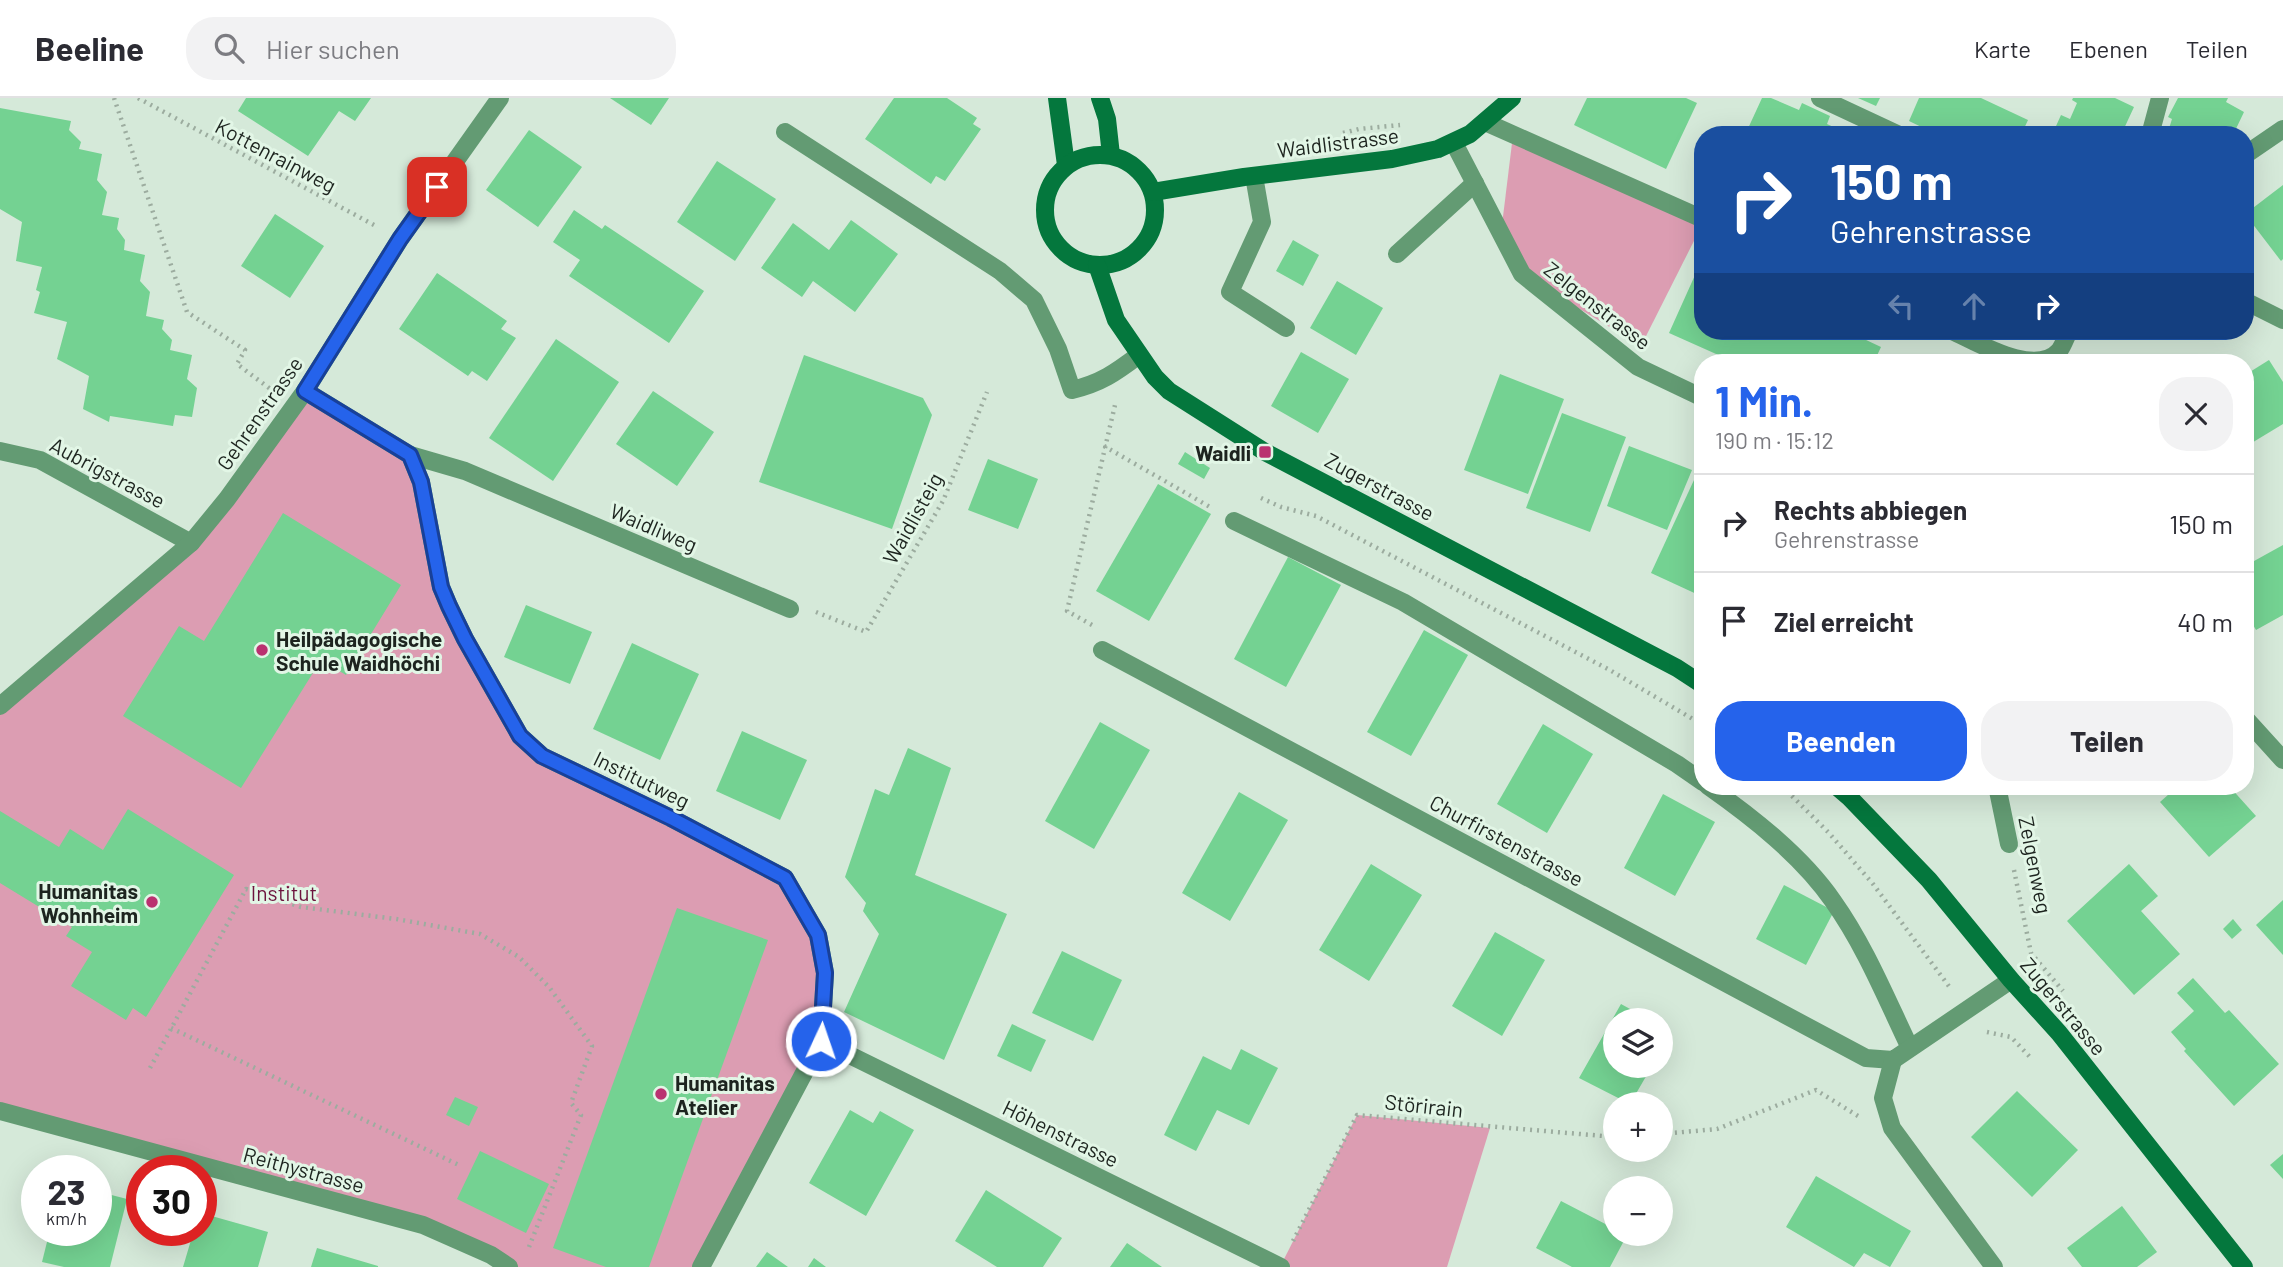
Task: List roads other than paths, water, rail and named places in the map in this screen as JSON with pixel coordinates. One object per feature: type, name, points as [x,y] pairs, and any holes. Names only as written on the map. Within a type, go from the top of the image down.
[{"type":"main road","points":[[1057,98],[1066,165]]},
{"type":"main road","points":[[1100,98],[1107,119],[1111,155]]},
{"type":"main road","name":"Waidlistrasse","points":[[1153,192],[1392,159],[1438,149],[1454,143],[1485,122],[1512,98]]},
{"type":"main road","points":[[1095,154],[1111,155],[1137,167],[1153,192],[1156,207],[1154,222],[1144,243],[1127,258],[1112,264],[1080,262],[1065,254],[1046,226],[1044,209],[1047,192],[1054,177],[1066,165],[1095,154]]},
{"type":"main road","name":"Zugerstrasse","points":[[1097,265],[1116,320],[1155,377],[1169,391],[1265,452],[1694,679]]},
{"type":"main road","name":"Zugerstrasse","points":[[1846,795],[1929,880],[2011,980],[2059,1033],[2244,1267]]},
{"type":"street","name":"Gehrenstrasse","points":[[0,706],[191,543],[227,499],[305,391],[400,239],[500,98]]},
{"type":"street","points":[[1820,98],[1880,126]]},
{"type":"street","points":[[2152,126],[2160,98]]},
{"type":"street","points":[[1485,122],[1694,215]]},
{"type":"street","points":[[2254,149],[2283,129]]},
{"type":"street","points":[[785,132],[1000,271],[1034,300],[1058,349],[1072,390],[1109,377],[1139,355]]},
{"type":"street","name":"Zelgenstrasse","points":[[1454,143],[1522,274],[1638,367],[1694,394]]},
{"type":"street","points":[[1254,176],[1262,222],[1230,292],[1286,328]]},
{"type":"street","points":[[1397,254],[1475,183]]},
{"type":"street","points":[[2254,306],[2283,320]]},
{"type":"street","points":[[1972,340],[2004,354]]},
{"type":"street","points":[[2053,354],[2059,351],[2064,340]]},
{"type":"street","points":[[305,391],[410,455]]},
{"type":"street","name":"Aubrigstrasse","points":[[0,451],[40,460],[191,543]]},
{"type":"street","name":"Waidliweg","points":[[410,455],[465,471],[790,609]]},
{"type":"street","name":"Institutweg","points":[[410,455],[421,482],[441,587],[465,639],[520,736],[542,756],[671,818],[785,878],[818,935],[825,973],[821,1041],[701,1267]]},
{"type":"street","points":[[1234,521],[1403,602],[1694,776]]},
{"type":"street","name":"Churfirstenstrasse","points":[[1102,650],[1866,1058],[1893,1060]]},
{"type":"street","points":[[2254,728],[2283,760]]},
{"type":"street","points":[[1719,795],[1786,848],[1833,900],[1872,967],[1910,1048]]},
{"type":"street","name":"Zelgenweg","points":[[1999,795],[2009,844]]},
{"type":"street","points":[[1994,1267],[1892,1128],[1883,1098],[1893,1060],[2011,980]]},
{"type":"street","name":"Höhenstrasse","points":[[821,1041],[1281,1267]]},
{"type":"street","name":"Reithystrasse","points":[[0,1111],[423,1225],[491,1255],[509,1267]]},
{"type":"place","name":"Waidli","points":[[1265,452]]},
{"type":"place","name":"Heilpädagogische Schule Waidhöchi","points":[[262,650]]},
{"type":"place","name":"Humanitas Wohnheim","points":[[152,902]]},
{"type":"place","name":"Humanitas Atelier","points":[[661,1094]]},
{"type":"park label","name":"Institut","points":[[284,892]]}]
